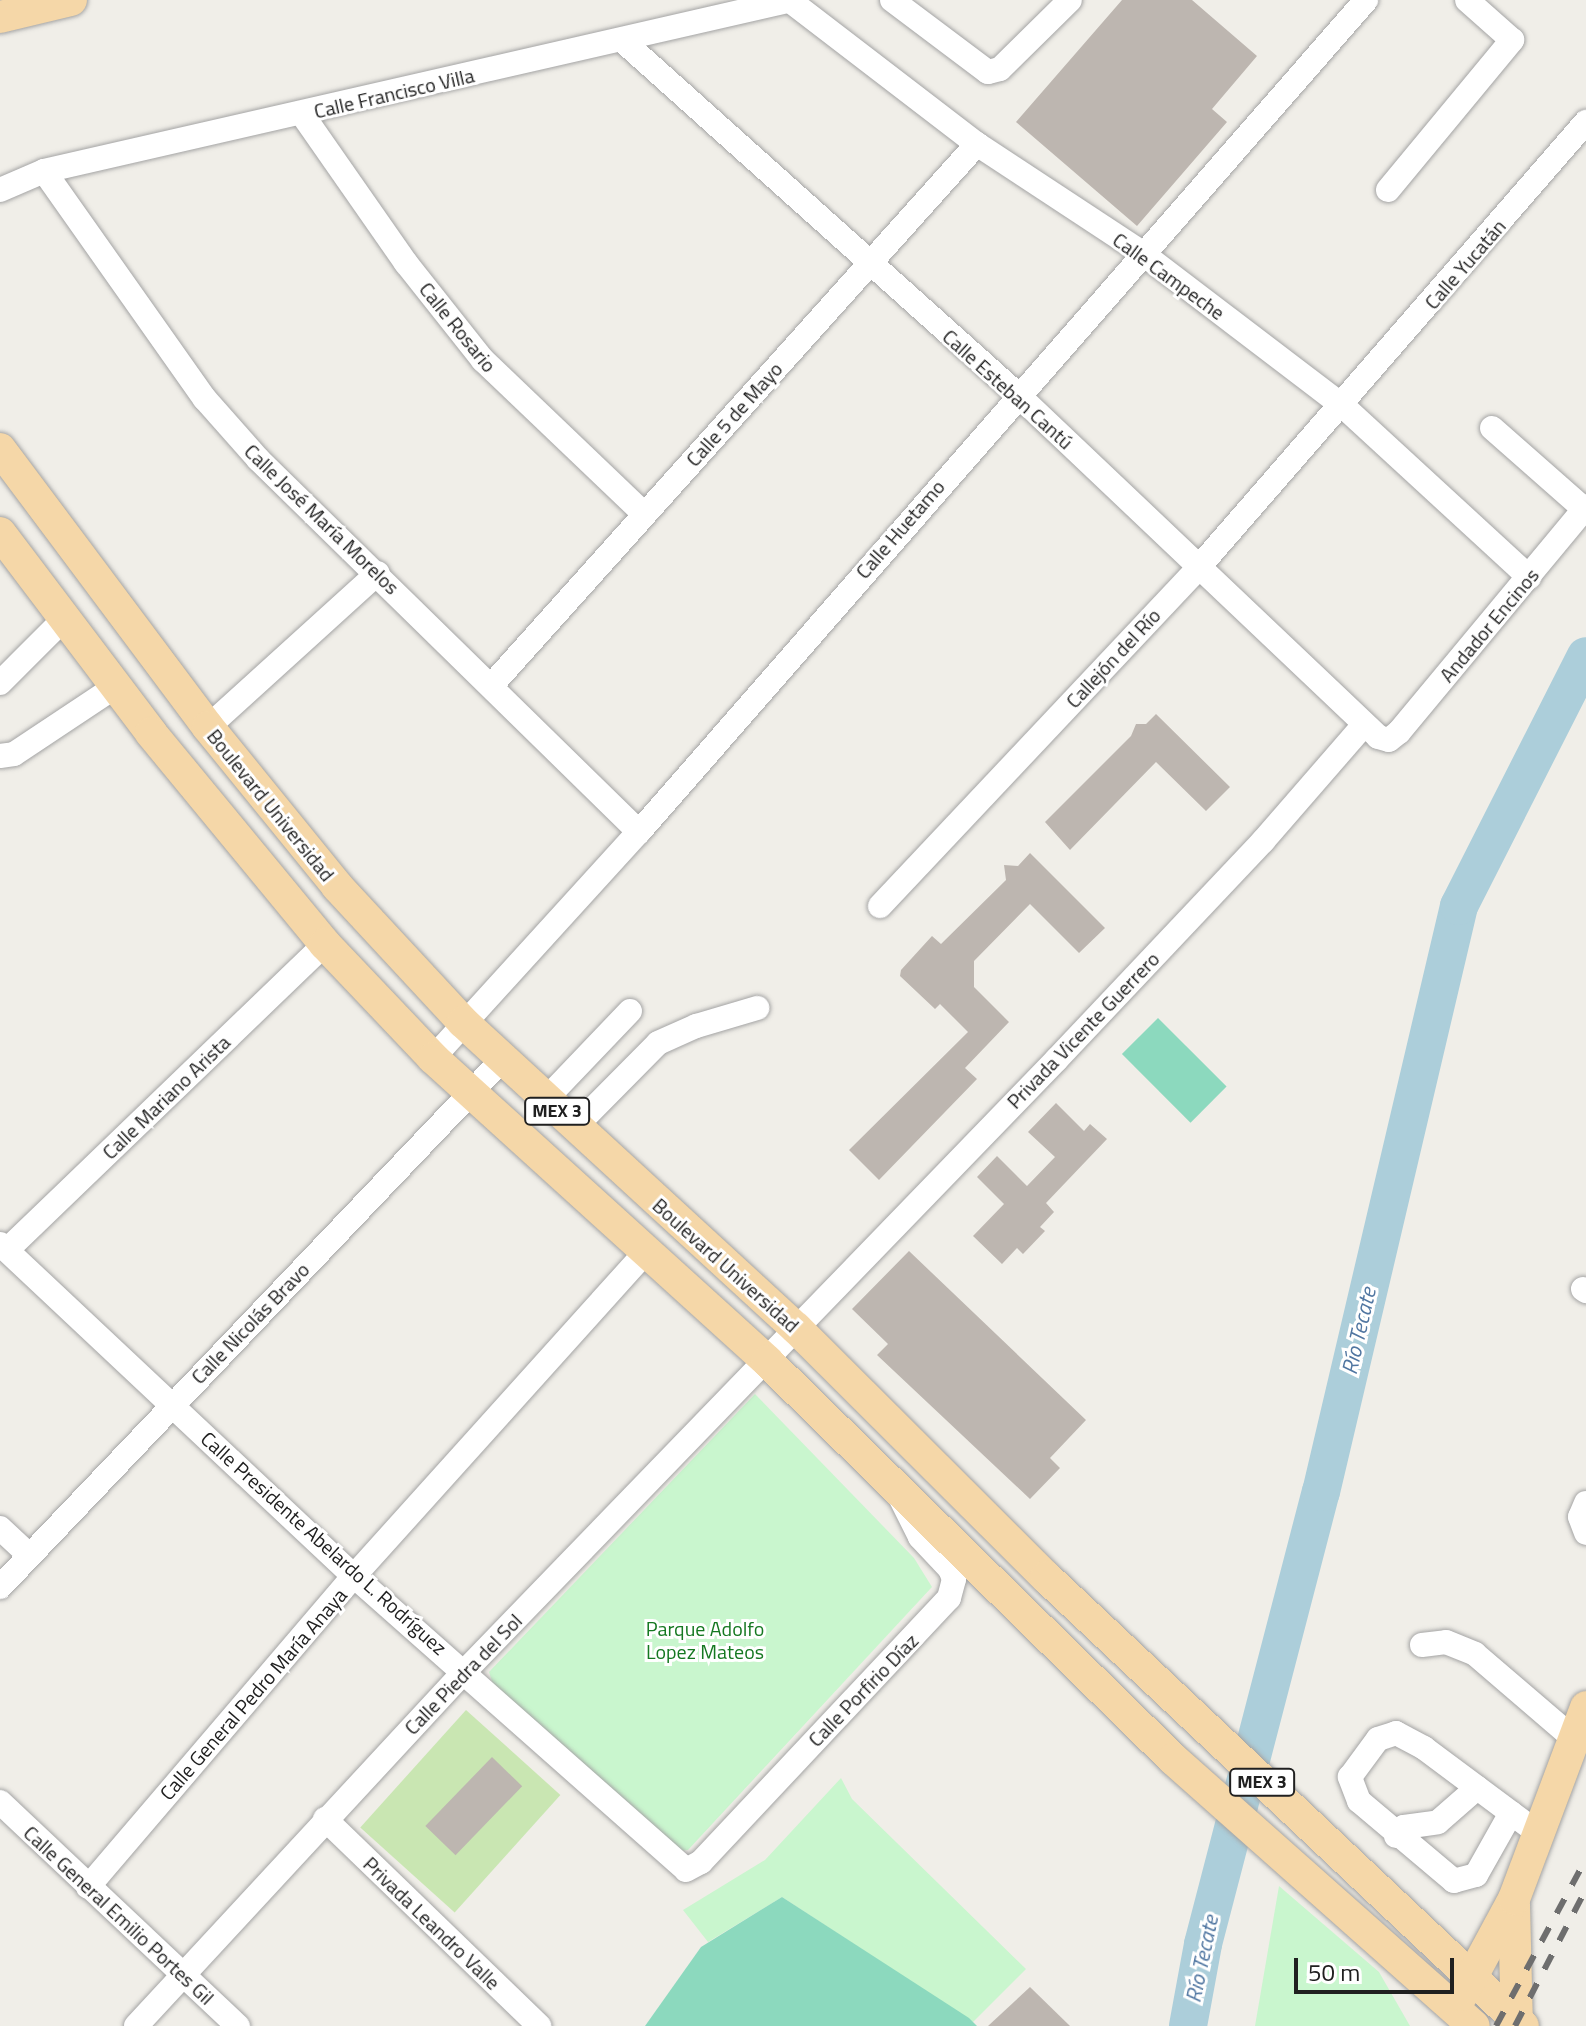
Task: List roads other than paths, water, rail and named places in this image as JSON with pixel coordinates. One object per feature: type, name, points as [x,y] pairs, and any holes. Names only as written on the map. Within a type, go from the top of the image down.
[{"type":"main road","points":[[0,17],[71,0]]},
{"type":"main road","name":"Boulevard Universidad","points":[[0,449],[149,654],[337,886],[463,1022],[501,1061],[796,1328],[1184,1709],[1519,2024]]},
{"type":"main road","name":"MEX 3","points":[[0,533],[62,621],[325,944],[433,1058],[644,1254],[767,1361],[1173,1759],[1459,2020]]},
{"type":"main road","points":[[62,621],[76,611],[101,614],[149,654]]},
{"type":"main road","points":[[1459,2020],[1471,1978],[1514,1899],[1586,1707]]},
{"type":"main road","points":[[1514,1899],[1519,2024]]},
{"type":"street","points":[[892,0],[988,72],[1000,69],[1064,2]]},
{"type":"street","points":[[1388,190],[1512,40],[1467,0]]},
{"type":"street","name":"Calle Francisco Villa","points":[[0,190],[44,171],[790,1]]},
{"type":"street","name":"Calle Campeche","points":[[790,1],[977,144],[1142,253],[1343,406],[1529,577]]},
{"type":"street","name":"Calle Huetamo","points":[[433,1058],[639,832],[1017,394],[1363,1]]},
{"type":"street","name":"Calle Esteban Cantú","points":[[623,41],[868,264],[1017,394],[1363,726],[1389,740]]},
{"type":"street","name":"Calle Rosario","points":[[302,114],[406,263],[483,360],[644,514]]},
{"type":"street","name":"Calle Yucatán","points":[[1343,406],[1586,122]]},
{"type":"street","name":"Calle 5 de Mayo","points":[[491,686],[977,144]]},
{"type":"street","name":"Calle José María Morelos","points":[[44,171],[205,399],[258,459],[378,573],[639,832]]},
{"type":"street","name":"Callejón del Río","points":[[880,906],[1199,567],[1343,406]]},
{"type":"street","points":[[1492,428],[1585,508]]},
{"type":"street","name":"Andador Encinos","points":[[1389,740],[1585,508]]},
{"type":"street","points":[[208,727],[378,573]]},
{"type":"street","points":[[0,683],[62,621]]},
{"type":"street","points":[[0,756],[14,754],[115,687]]},
{"type":"street","name":"Privada Vicente Guerrero","points":[[796,1328],[1241,864],[1363,726]]},
{"type":"street","name":"Calle Mariano Arista","points":[[3,1247],[325,944]]},
{"type":"street","points":[[575,1127],[658,1043],[757,1008]]},
{"type":"street","points":[[545,1100],[630,1011]]},
{"type":"street","name":"Calle Nicolás Bravo","points":[[0,1587],[501,1061]]},
{"type":"street","name":"Calle Presidente Abelardo L. Rodríguez","points":[[3,1247],[354,1576],[466,1670],[686,1870]]},
{"type":"street","name":"Calle General Pedro María Anaya","points":[[88,1887],[354,1576],[644,1254]]},
{"type":"street","name":"Calle Piedra del Sol","points":[[136,2026],[325,1819],[796,1328]]},
{"type":"street","name":"Calle Porfirio Díaz","points":[[686,1870],[701,1862],[949,1598],[954,1579],[950,1569],[906,1516],[899,1490]]},
{"type":"street","points":[[1586,1503],[1580,1517],[1586,1533]]},
{"type":"street","points":[[0,1528],[29,1555]]},
{"type":"street","points":[[1422,1645],[1446,1642],[1475,1654],[1574,1739]]},
{"type":"street","points":[[1511,1813],[1476,1875],[1466,1881],[1454,1881],[1396,1836],[1359,1801],[1350,1777],[1386,1734],[1396,1733],[1424,1748],[1538,1833]]},
{"type":"street","points":[[1396,1836],[1404,1827],[1438,1822],[1477,1788]]},
{"type":"street","name":"Calle General Emilio Portes Gil","points":[[0,1802],[182,1978],[238,2026]]},
{"type":"street","name":"Privada Leandro Valle","points":[[325,1819],[539,2026]]},
{"type":"waterway","name":"Río Tecate","points":[[1188,2026],[1203,1944],[1321,1492],[1459,906],[1586,656]]},
{"type":"railway","points":[[1496,2026],[1586,1859]]},
{"type":"railway","points":[[1515,2026],[1586,1889]]},
{"type":"park label","name":"Parque Adolfo Lopez Mateos","points":[[705,1640]]}]
